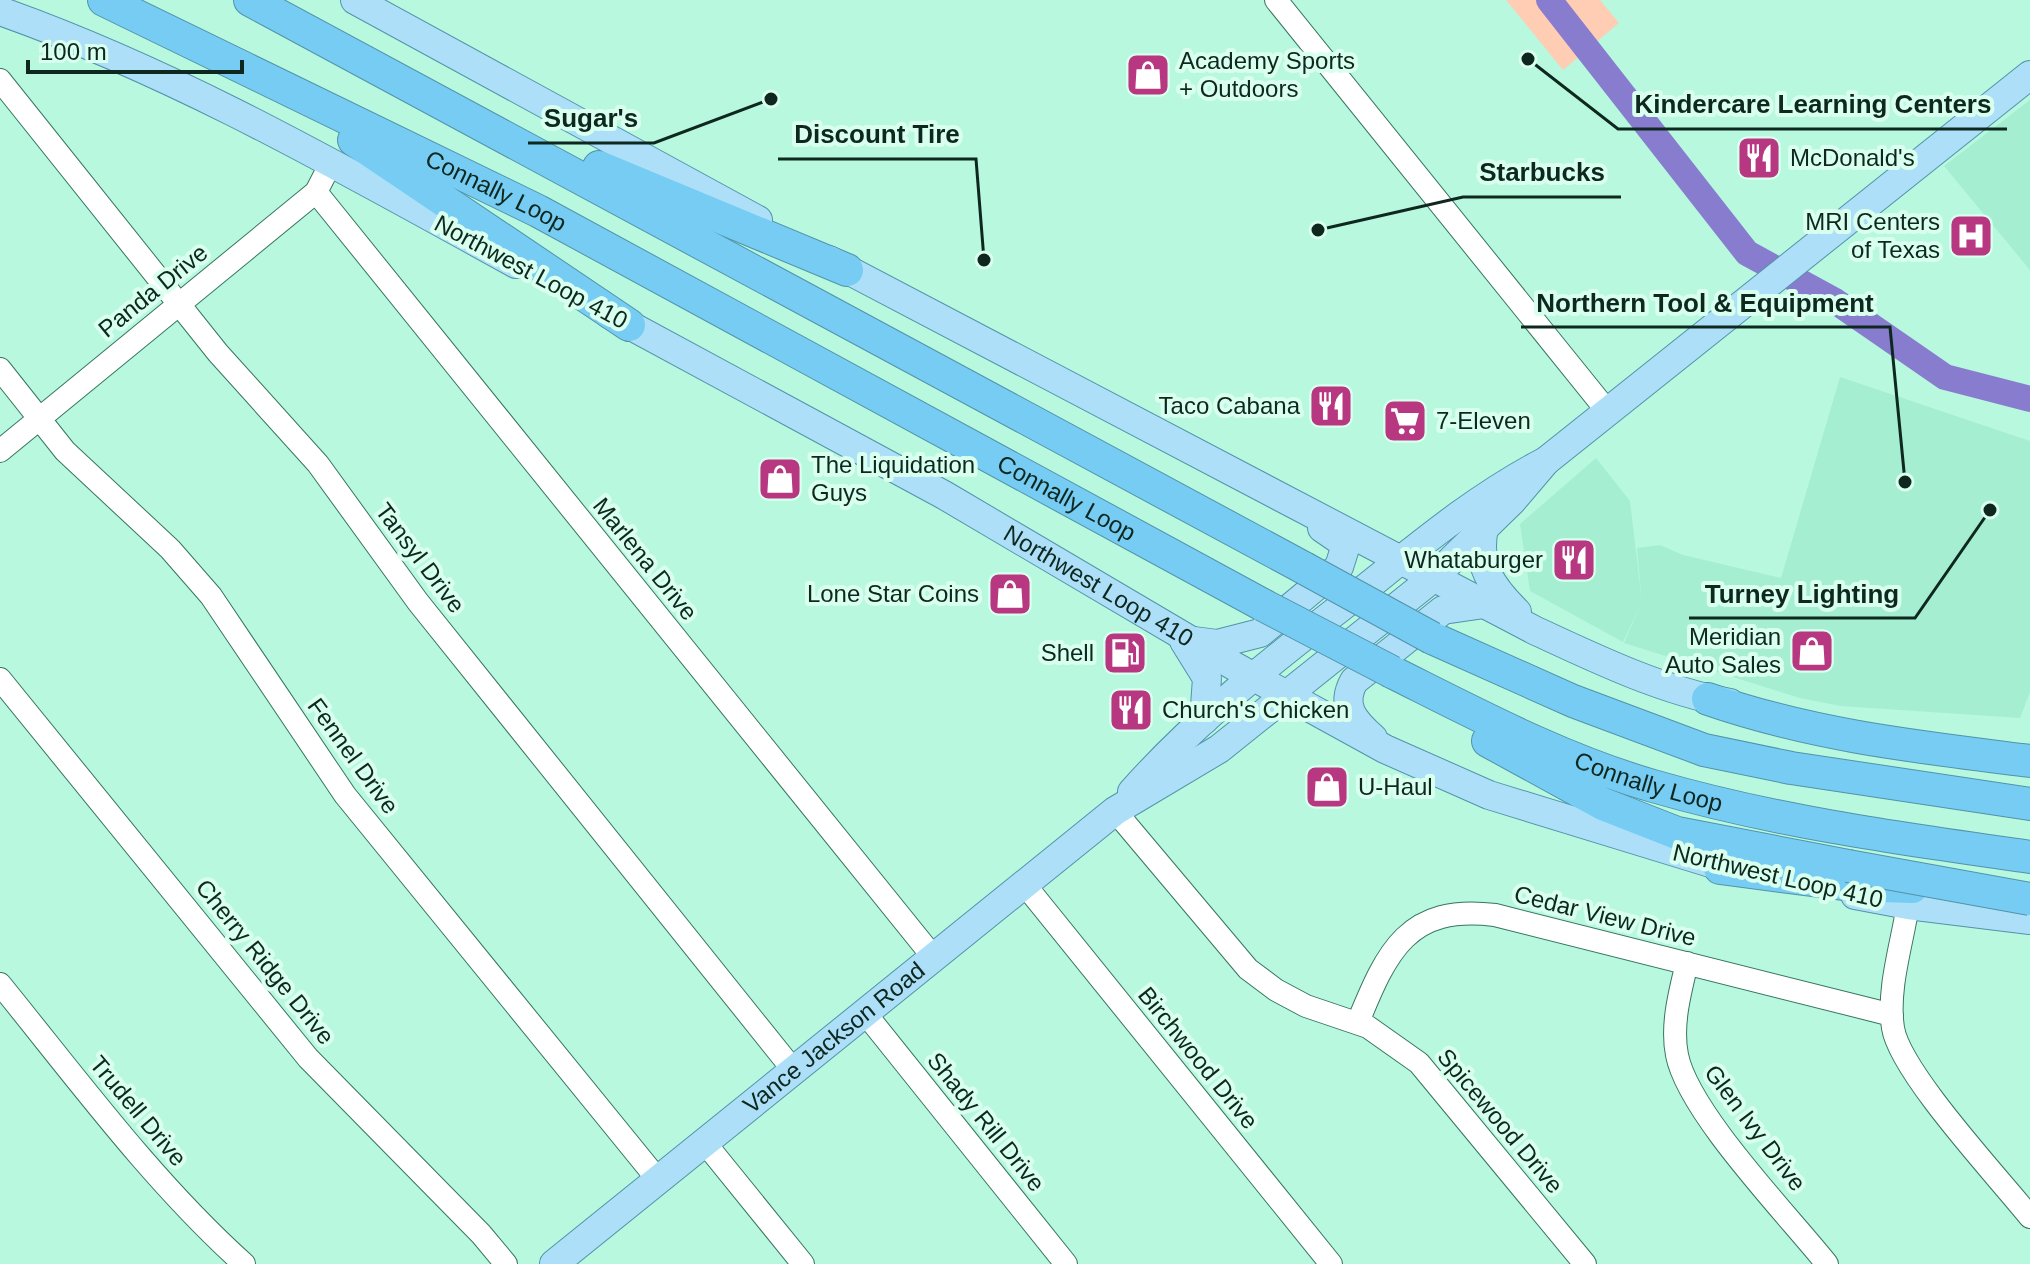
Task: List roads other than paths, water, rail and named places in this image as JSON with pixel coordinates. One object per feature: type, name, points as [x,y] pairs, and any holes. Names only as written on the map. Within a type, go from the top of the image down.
[{"type":"highway","name":"Connally Loop","points":[[104,0],[552,218],[1386,675],[1507,730],[1651,786],[1799,822],[2030,857]]},
{"type":"highway","name":"Connally Loop","points":[[250,0],[1432,638],[1573,701],[1704,750],[1791,768],[1987,798],[2030,801]]},
{"type":"highway","points":[[234,61],[629,325]]},
{"type":"highway","points":[[466,114],[847,270]]},
{"type":"highway","points":[[1386,675],[1428,709],[1603,804],[1677,833],[2030,899]]},
{"type":"highway","points":[[1708,699],[1774,722],[1857,740],[2030,761]]},
{"type":"highway","points":[[1720,868],[1851,885],[2030,890]]},
{"type":"main road","points":[[373,4],[847,270],[1400,561],[1588,655],[1708,699],[2030,746]]},
{"type":"main road","name":"Northwest Loop 410","points":[[0,11],[162,77],[330,165],[944,495],[1252,677],[1385,749],[1489,795],[1720,868],[1908,905],[2030,920]]},
{"type":"main road","name":"Vance Jackson Road","points":[[554,1264],[1115,811],[1219,749],[1433,578],[1546,461],[2030,75]]},
{"type":"main road","name":"Vance Jackson Road","points":[[1115,811],[1161,759],[1252,677],[1489,491],[1546,461]]},
{"type":"main road","points":[[1184,637],[1217,644],[1260,633],[1339,567],[1345,548],[1341,541],[1276,496]]},
{"type":"main road","points":[[1484,528],[1482,550],[1487,576],[1494,589],[1534,630]]},
{"type":"main road","points":[[1385,749],[1350,715],[1348,692],[1354,681],[1443,610],[1484,604]]},
{"type":"main road","points":[[1184,637],[1207,678],[1204,720]]},
{"type":"main road","points":[[1219,749],[1288,721],[1338,725]]},
{"type":"street","points":[[1276,0],[1608,412]]},
{"type":"street","name":"Tansyl Drive","points":[[0,80],[179,304],[318,464],[418,602],[794,1071]]},
{"type":"street","name":"Panda Drive","points":[[0,451],[316,192],[330,165]]},
{"type":"street","name":"Marlena Drive","points":[[316,192],[934,958]]},
{"type":"street","name":"Fennel Drive","points":[[0,369],[94,481],[196,577],[345,795],[659,1181]]},
{"type":"street","name":"Cherry Ridge Drive","points":[[0,679],[308,1058],[481,1234],[506,1264]]},
{"type":"street","name":"Spicewood Drive","points":[[1115,811],[1248,969],[1276,990],[1306,1006],[1358,1022],[1394,1043],[1442,1087],[1585,1264]]},
{"type":"street","name":"Birchwood Drive","points":[[1025,885],[1331,1264]]},
{"type":"street","points":[[1908,905],[1892,1015],[1898,1046],[1910,1068],[2030,1217]]},
{"type":"street","name":"Cedar View Drive","points":[[1358,1022],[1378,971],[1397,944],[1419,926],[1447,915],[1495,915],[1892,1015]]},
{"type":"street","name":"Glen Ivy Drive","points":[[1687,963],[1679,993],[1676,1051],[1690,1092],[1827,1264]]},
{"type":"street","name":"Trudell Drive","points":[[0,984],[157,1176],[199,1222],[244,1264]]},
{"type":"street","name":"Shady Rill Drive","points":[[865,1013],[1066,1264]]},
{"type":"street","points":[[705,1143],[803,1264]]},
{"type":"waterway","points":[[1549,0],[1747,253],[1835,301],[1945,377],[2030,399]]},
{"type":"place","name":"Kindercare Learning Centers","points":[[1528,59]]},
{"type":"place","name":"Academy Sports + Outdoors","points":[[1148,75]]},
{"type":"place","name":"Sugar's","points":[[771,99]]},
{"type":"place","name":"McDonald's","points":[[1759,158]]},
{"type":"place","name":"Starbucks","points":[[1318,230]]},
{"type":"place","name":"MRI Centers of Texas","points":[[1971,236]]},
{"type":"place","name":"Discount Tire","points":[[984,260]]},
{"type":"place","name":"Taco Cabana","points":[[1331,406]]},
{"type":"place","name":"7-Eleven","points":[[1405,421]]},
{"type":"place","name":"The Liquidation Guys","points":[[780,479]]},
{"type":"place","name":"Northern Tool & Equipment","points":[[1905,482]]},
{"type":"place","name":"Turney Lighting","points":[[1990,510]]},
{"type":"place","name":"Whataburger","points":[[1574,560]]},
{"type":"place","name":"Lone Star Coins","points":[[1010,594]]},
{"type":"place","name":"Meridian Auto Sales","points":[[1812,651]]},
{"type":"place","name":"Shell","points":[[1125,653]]},
{"type":"place","name":"Church's Chicken","points":[[1131,710]]},
{"type":"place","name":"U-Haul","points":[[1327,787]]}]
